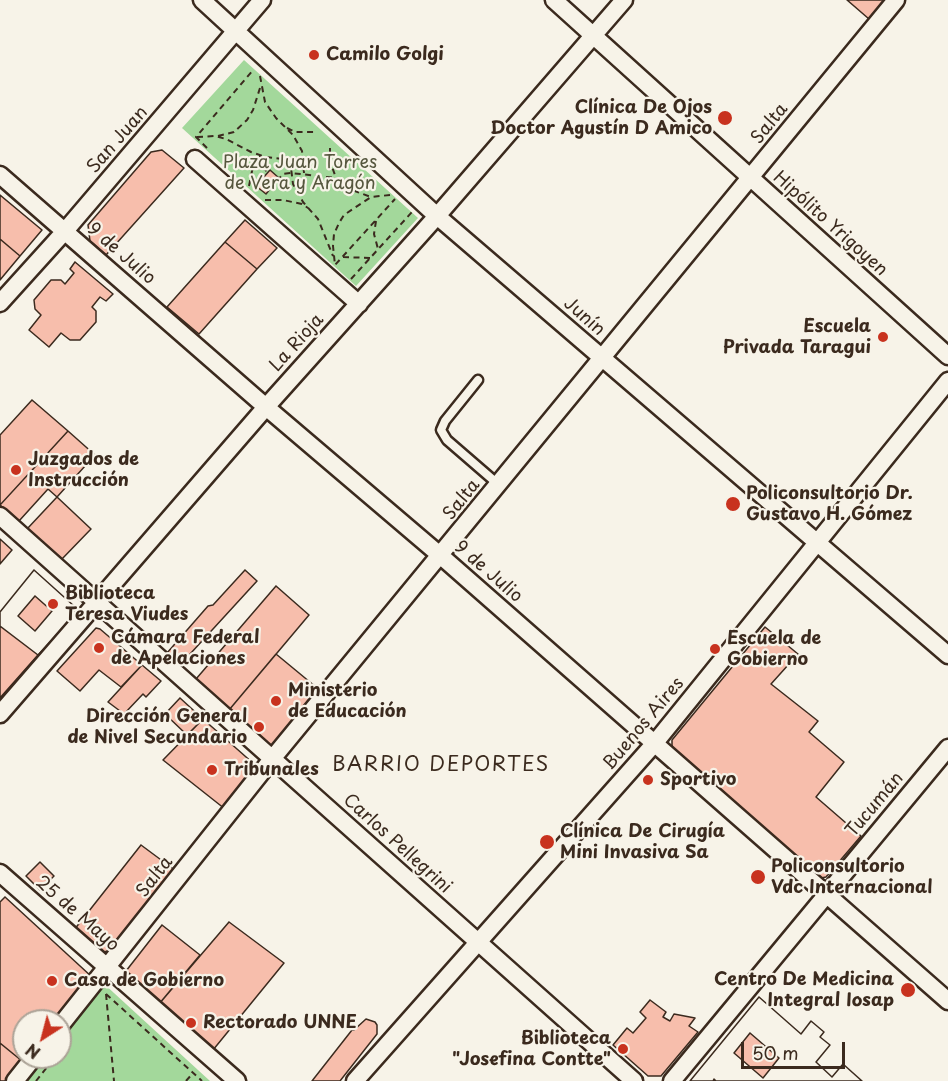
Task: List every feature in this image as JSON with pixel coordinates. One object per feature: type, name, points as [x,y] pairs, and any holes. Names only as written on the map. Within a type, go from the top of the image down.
[{"type":"street","name":"Junín","points":[[202,0],[236,30],[262,60],[437,216],[948,655]]},
{"type":"street","name":"San Juan","points":[[0,303],[65,231],[262,0]]},
{"type":"street","name":"Hipólito Yrigoyen","points":[[554,0],[948,356]]},
{"type":"street","name":"La Rioja","points":[[0,714],[624,0]]},
{"type":"street","name":"Salta","points":[[72,1022],[109,967],[272,759],[896,0]]},
{"type":"street","points":[[195,159],[359,303]]},
{"type":"street","name":"9 de Julio","points":[[0,175],[441,556],[948,1001]]},
{"type":"street","name":"Buenos Aires","points":[[356,1081],[654,744],[948,381]]},
{"type":"street","name":"Carlos Pellegrini","points":[[0,516],[634,1081]]},
{"type":"street","name":"Tucumán","points":[[672,1081],[948,748]]},
{"type":"street","name":"25 de Mayo","points":[[0,873],[237,1081]]},
{"type":"street","points":[[15,1081],[24,1069]]},
{"type":"lane","points":[[478,380],[445,421],[441,430],[447,440],[499,485]]},
{"type":"path","points":[[196,137],[234,132],[248,120],[261,84],[262,60]]},
{"type":"path","points":[[196,137],[262,60]]},
{"type":"path","points":[[261,84],[265,102],[293,135],[302,151],[304,173]]},
{"type":"path","points":[[286,128],[295,132],[314,132]]},
{"type":"path","points":[[215,136],[260,156],[290,160],[304,159]]},
{"type":"path","points":[[196,137],[211,151]]},
{"type":"path","points":[[330,147],[330,161],[336,178]]},
{"type":"path","points":[[260,156],[267,173]]},
{"type":"path","points":[[242,179],[249,186],[252,171],[260,156]]},
{"type":"path","points":[[290,160],[293,184],[297,193],[323,227],[334,258]]},
{"type":"path","points":[[277,181],[284,174],[304,173],[336,178],[352,190],[371,196],[399,195],[335,264]]},
{"type":"path","points":[[335,264],[334,234],[339,223],[352,209],[371,196]]},
{"type":"path","points":[[273,208],[265,201],[283,200],[302,204],[311,210]]},
{"type":"path","points":[[351,279],[422,201]]},
{"type":"path","points":[[376,218],[374,234],[378,249]]},
{"type":"path","points":[[326,256],[335,264]]},
{"type":"path","points":[[342,258],[360,256],[370,258]]},
{"type":"path","points":[[99,1002],[106,994]]},
{"type":"path","points":[[106,994],[202,1081]]},
{"type":"path","points":[[106,994],[114,1081]]},
{"type":"path","points":[[36,1081],[46,1069]]},
{"type":"path","points":[[186,1081],[193,1073]]},
{"type":"green space","name":"Plaza Juan Torres de Vera y Aragón","points":[[244,60],[418,218],[356,286],[182,128]]},
{"type":"green space","points":[[102,982],[210,1081],[20,1081],[30,1069],[72,1069],[72,1018]]},
{"type":"building","points":[[847,0],[885,0],[869,19]]},
{"type":"building","points":[[162,150],[184,168],[106,255],[90,241],[88,225],[151,152]]},
{"type":"building","points":[[270,170],[279,178],[266,194],[256,186]]},
{"type":"building","points":[[0,195],[42,230],[20,256],[0,239]]},
{"type":"building","points":[[245,220],[277,248],[257,269],[225,242]]},
{"type":"building","points":[[0,239],[20,256],[0,280]]},
{"type":"building","points":[[225,242],[257,269],[199,334],[167,307]]},
{"type":"building","points":[[75,262],[113,294],[106,301],[100,297],[92,307],[96,311],[96,322],[80,340],[70,340],[61,333],[49,347],[29,330],[41,315],[35,309],[34,300],[51,280],[61,280],[65,284],[74,273],[70,269]]},
{"type":"building","name":"Juzgados de Instrucción","points":[[32,400],[68,431],[0,505],[0,435]]},
{"type":"building","points":[[68,431],[95,455],[57,497],[48,489],[19,521],[0,505]]},
{"type":"building","points":[[57,497],[91,529],[61,560],[27,529]]},
{"type":"building","points":[[0,539],[12,550],[0,564]]},
{"type":"building","points":[[34,570],[74,606],[75,615],[38,655],[0,626],[0,612]],"holes":[[[35,596],[52,611],[35,631],[18,616]]]},
{"type":"building","points":[[34,570],[74,606],[75,615],[38,655],[0,626],[0,612]]},
{"type":"building","points":[[245,570],[257,581],[180,665],[167,653],[208,606],[213,605]]},
{"type":"building","points":[[276,586],[309,615],[229,710],[196,679]]},
{"type":"building","points":[[0,626],[38,655],[0,698]]},
{"type":"building","points":[[765,627],[798,654],[771,684],[818,721],[809,732],[844,762],[816,797],[861,836],[826,877],[821,878],[816,875],[673,749],[672,745],[672,740]]},
{"type":"building","name":"Cámara Federal de Apelaciones","points":[[96,628],[142,665],[121,687],[99,670],[80,691],[57,671]]},
{"type":"building","name":"Ministerio de Educación","points":[[276,654],[322,692],[277,746],[271,746],[229,710]]},
{"type":"building","points":[[142,665],[161,681],[146,697],[143,694],[124,714],[108,702]]},
{"type":"building","points":[[180,698],[203,719],[187,735],[165,714]]},
{"type":"building","name":"Tribunales","points":[[203,719],[254,764],[244,775],[250,780],[225,809],[163,760]]},
{"type":"building","points":[[141,845],[176,871],[109,951],[103,952],[74,930]]},
{"type":"building","points":[[40,862],[54,876],[40,890],[26,876]]},
{"type":"building","points":[[5,897],[92,977],[65,1009],[12,1009],[12,1053],[0,1043],[0,902]]},
{"type":"building","points":[[229,922],[284,963],[213,1050],[159,1004]]},
{"type":"building","points":[[162,925],[200,955],[159,1004],[128,977],[126,971]]},
{"type":"building","points":[[759,997],[801,1034],[811,1021],[824,1032],[820,1037],[830,1045],[816,1062],[832,1077],[843,1064],[862,1081],[716,1081],[714,1079],[713,1081],[690,1081]],"holes":[[[750,1033],[779,1058],[763,1078],[734,1053]]]},
{"type":"building","points":[[759,997],[801,1034],[811,1021],[824,1032],[820,1037],[830,1045],[816,1062],[832,1077],[843,1064],[862,1081],[690,1081]]},
{"type":"building","points":[[650,1000],[666,1012],[663,1017],[670,1021],[674,1014],[695,1018],[689,1026],[698,1032],[661,1076],[648,1076],[613,1045],[627,1028],[633,1033],[646,1018],[640,1012]]},
{"type":"building","points":[[366,1019],[375,1022],[377,1034],[340,1081],[312,1081],[352,1030]]},
{"type":"building","points":[[0,1043],[12,1053],[12,1069],[16,1069],[6,1081],[0,1081]]},
{"type":"place","name":"Camilo Golgi","points":[[314,55]]},
{"type":"place","name":"Clínica De Ojos Doctor Agustín D Amico","points":[[725,118]]},
{"type":"place","name":"Escuela Privada Taragui","points":[[883,337]]},
{"type":"place","name":"Juzgados de Instrucción","points":[[16,470]]},
{"type":"place","name":"Policonsultorio Dr. Gustavo H. Gómez","points":[[733,504]]},
{"type":"place","name":"Biblioteca Teresa Viudes","points":[[53,604]]},
{"type":"place","name":"Cámara Federal de Apelaciones","points":[[99,648]]},
{"type":"place","name":"Escuela de Gobierno","points":[[715,649]]},
{"type":"place","name":"Ministerio de Educación","points":[[276,701]]},
{"type":"place","name":"Dirección General de Nivel Secundario","points":[[259,727]]},
{"type":"place","name":"Tribunales","points":[[212,770]]},
{"type":"place","name":"Sportivo","points":[[648,780]]},
{"type":"place","name":"Clínica De Cirugía Mini Invasiva Sa","points":[[547,842]]},
{"type":"place","name":"Policonsultorio Vdc Internacional","points":[[758,877]]},
{"type":"place","name":"Casa de Gobierno","points":[[52,981]]},
{"type":"place","name":"Centro De Medicina Integral Iosap","points":[[908,990]]},
{"type":"place","name":"Rectorado UNNE","points":[[191,1023]]},
{"type":"place","name":"Biblioteca \"Josefina Contte\"","points":[[623,1049]]},
{"type":"district","name":"BARRIO DEPORTES","points":[[441,765]]}]
